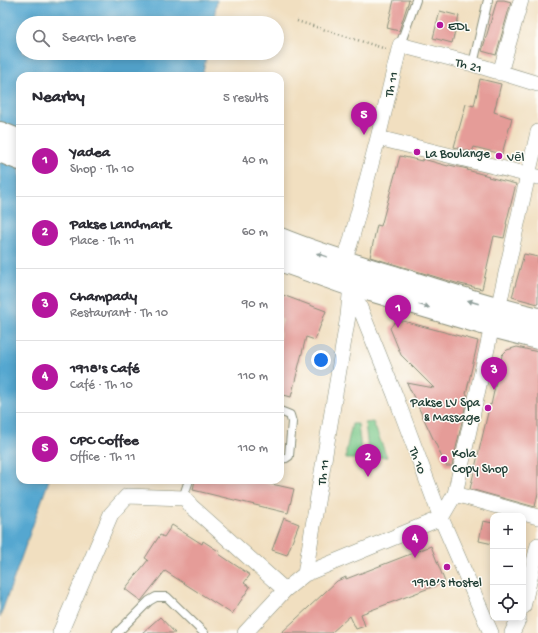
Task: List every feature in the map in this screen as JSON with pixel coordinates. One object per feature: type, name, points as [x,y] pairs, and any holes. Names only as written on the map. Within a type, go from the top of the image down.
[{"type":"highway","points":[[0,133],[16,139]]},
{"type":"highway","points":[[0,151],[16,157]]},
{"type":"highway","points":[[284,241],[495,318],[538,338]]},
{"type":"highway","points":[[284,261],[351,286],[495,318],[538,319]]},
{"type":"street","points":[[500,73],[521,0]]},
{"type":"street","name":"Th 21","points":[[399,49],[473,64],[538,84]]},
{"type":"street","name":"Th 11","points":[[343,262],[350,244],[378,138],[399,49]]},
{"type":"street","points":[[245,633],[285,590],[306,574],[441,518],[455,494],[495,318],[533,176],[538,132]]},
{"type":"street","points":[[378,138],[533,176]]},
{"type":"street","name":"Th 11","points":[[306,574],[348,316],[351,286]]},
{"type":"street","name":"Th 10","points":[[351,286],[395,395],[441,518],[491,633]]},
{"type":"street","points":[[455,494],[538,517]]},
{"type":"street","points":[[60,633],[111,514],[127,496],[185,498],[191,506],[285,590]]},
{"type":"street","points":[[526,595],[538,545]]},
{"type":"street","points":[[512,633],[518,621]]},
{"type":"lane","points":[[399,49],[416,0]]},
{"type":"lane","points":[[473,64],[488,0]]},
{"type":"lane","points":[[284,413],[290,415],[292,422],[288,456],[284,458]]},
{"type":"lane","points":[[185,498],[188,484]]},
{"type":"lane","points":[[117,633],[149,601],[156,597],[167,597],[204,633]]},
{"type":"path","points":[[296,21],[399,49]]},
{"type":"green space","points":[[373,422],[387,457],[369,457],[365,423]]},
{"type":"green space","points":[[352,424],[358,424],[362,459],[346,459],[346,451]]},
{"type":"water","points":[[0,0],[217,0],[214,16],[16,16],[16,60],[205,60],[203,72],[16,72],[16,484],[48,484],[0,617]]},
{"type":"building","points":[[394,0],[409,0],[399,31],[387,28]]},
{"type":"building","points":[[497,0],[511,2],[496,55],[482,51]]},
{"type":"building","points":[[440,11],[459,16],[452,43],[433,38]]},
{"type":"building","points":[[480,79],[501,84],[494,112],[512,118],[502,154],[474,147],[472,152],[454,147],[466,104],[474,106]]},
{"type":"building","points":[[400,156],[422,161],[423,159],[448,166],[468,169],[467,170],[489,176],[488,177],[516,184],[504,238],[494,236],[482,289],[456,283],[370,257],[377,225],[381,226]]},
{"type":"building","points":[[524,254],[538,257],[538,304],[512,297]]},
{"type":"building","points":[[284,295],[326,311],[315,340],[306,337],[291,397],[284,395]]},
{"type":"building","points":[[397,321],[403,321],[478,341],[466,394],[468,395],[452,466],[446,466],[407,383],[434,388],[401,355],[390,328]]},
{"type":"building","points":[[517,347],[538,352],[538,493],[535,507],[470,489],[502,355],[507,350]]},
{"type":"building","points":[[194,484],[272,484],[294,489],[288,513],[193,490]]},
{"type":"building","points":[[284,518],[299,524],[287,555],[272,550]]},
{"type":"building","points":[[483,521],[490,522],[490,543],[479,541]]},
{"type":"building","points":[[172,525],[202,544],[203,541],[250,575],[244,583],[250,587],[232,614],[165,571],[141,601],[125,589],[148,560],[145,558],[160,535],[164,537]]},
{"type":"building","points":[[431,546],[445,582],[361,614],[365,626],[356,629],[350,616],[331,633],[281,633],[337,581],[346,577],[346,579]]},
{"type":"building","points":[[160,617],[175,633],[142,633]]},
{"type":"place","name":"EDL","points":[[440,25]]},
{"type":"place","name":"CPC Coffee","points":[[364,135]]},
{"type":"place","name":"La Boulange","points":[[417,152]]},
{"type":"place","name":"Vēl","points":[[499,156]]},
{"type":"place","name":"Yadea","points":[[398,328]]},
{"type":"place","name":"Champady","points":[[494,390]]},
{"type":"place","name":"Pakse LV Spa & Massage","points":[[488,408]]},
{"type":"place","name":"Kola Copy Shop","points":[[444,459]]},
{"type":"place","name":"Pakse Landmark","points":[[368,477]]},
{"type":"place","name":"1918's Café","points":[[415,558]]},
{"type":"place","name":"1918’s Hostel","points":[[447,567]]}]
